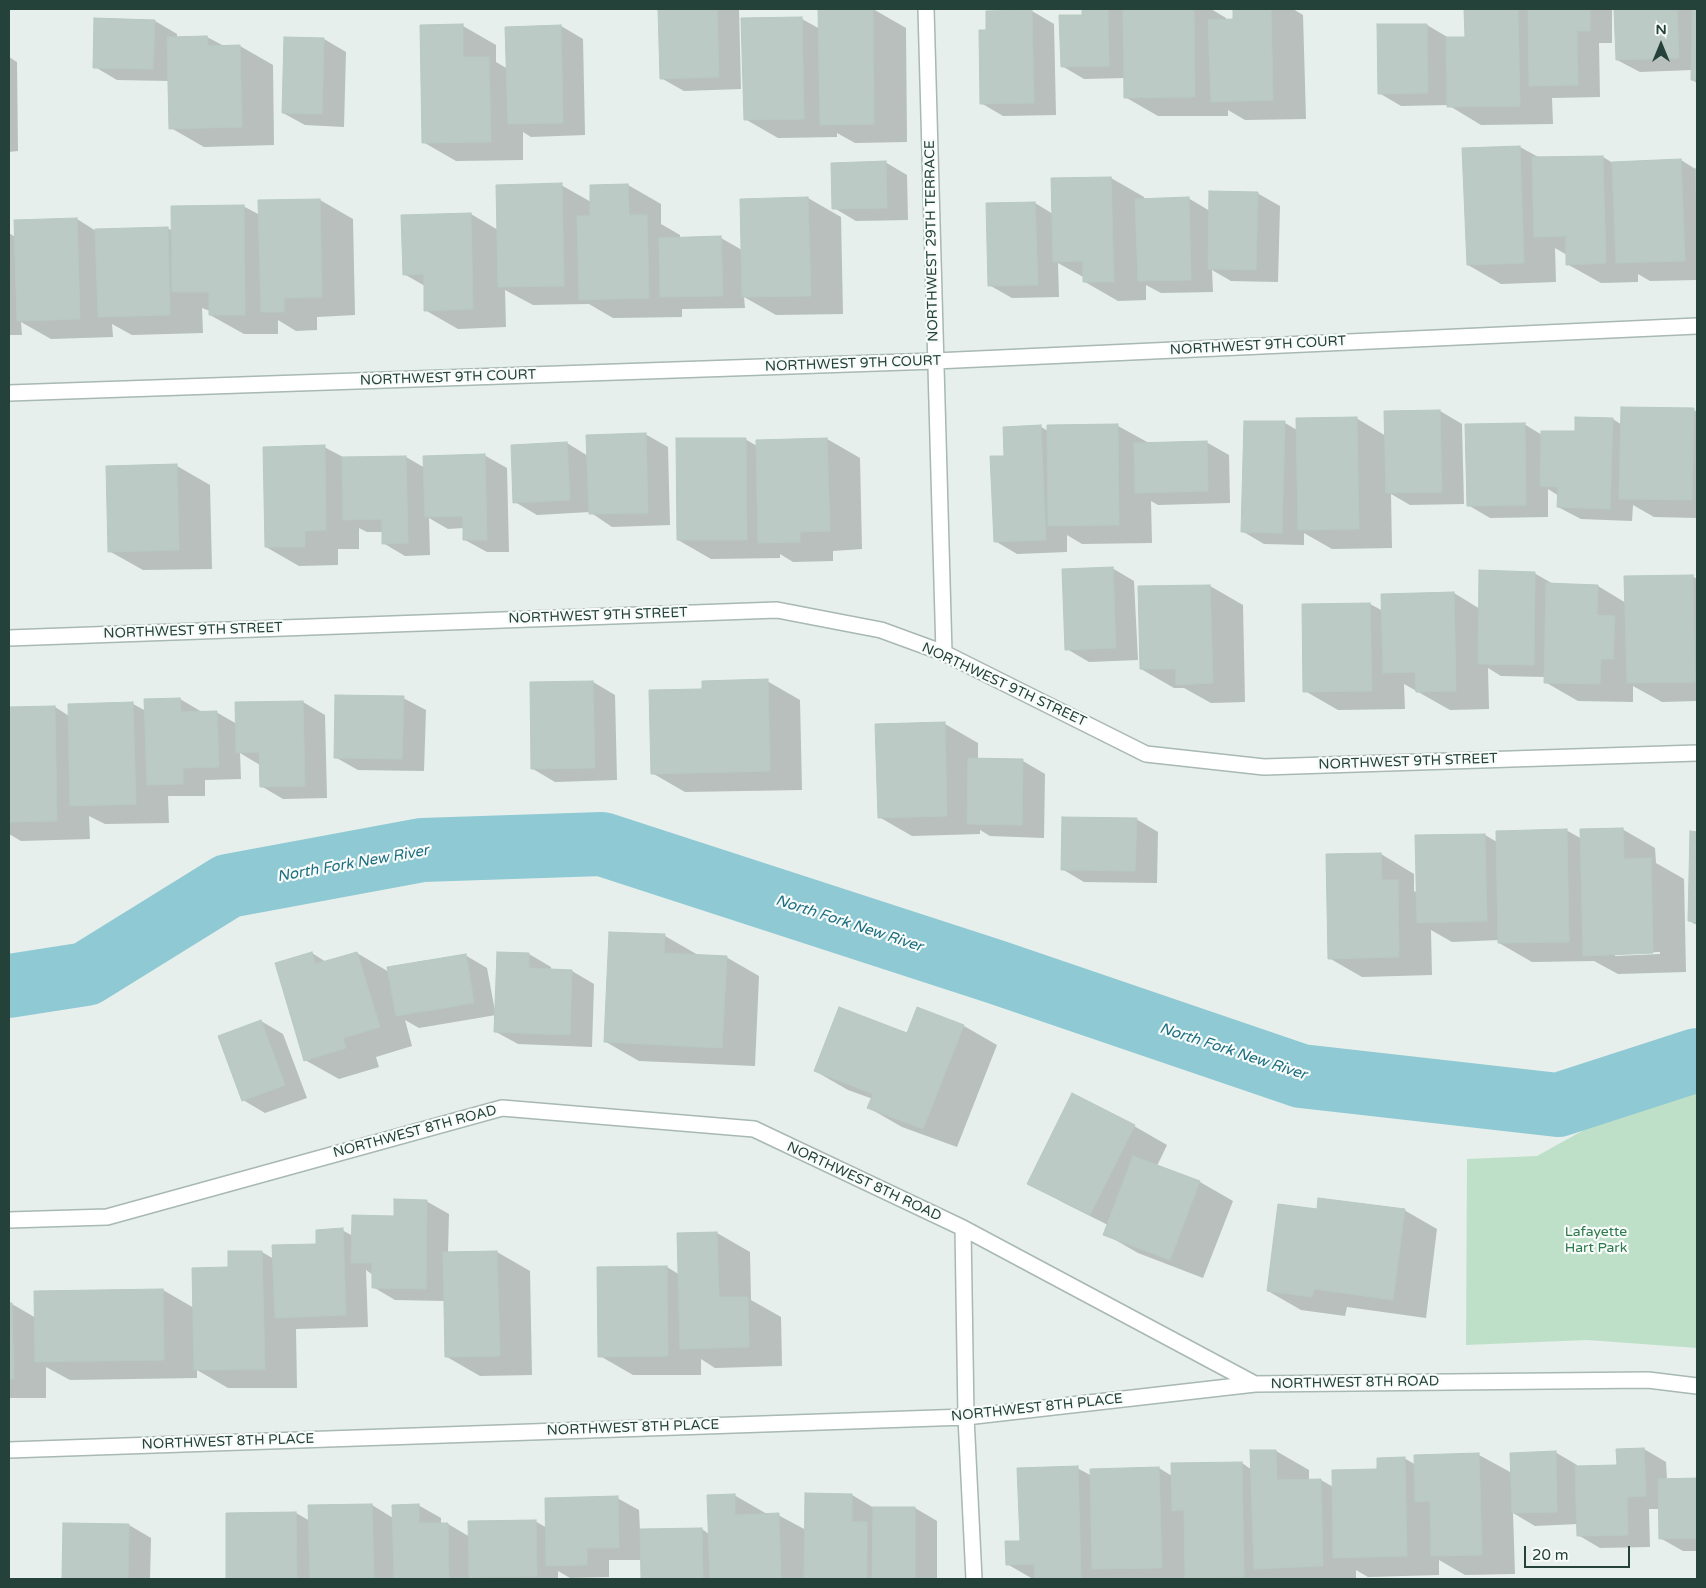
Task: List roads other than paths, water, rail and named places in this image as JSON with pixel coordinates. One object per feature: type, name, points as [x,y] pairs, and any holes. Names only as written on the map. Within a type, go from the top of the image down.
[{"type":"street","name":"NORTHWEST 29TH TERRACE","points":[[926,9],[944,653]]},
{"type":"street","name":"NORTHWEST 9TH COURT","points":[[9,393],[935,361],[1697,326]]},
{"type":"street","name":"NORTHWEST 9TH STREET","points":[[9,638],[777,610],[881,630],[944,653],[1146,754],[1264,766],[1697,752]]},
{"type":"street","name":"NORTHWEST 8TH ROAD","points":[[9,1220],[107,1217],[502,1108],[754,1129],[963,1228],[1255,1384],[1648,1380],[1697,1386]]},
{"type":"street","points":[[963,1228],[966,1417],[974,1579]]},
{"type":"street","name":"NORTHWEST 8TH PLACE","points":[[9,1450],[966,1417],[1255,1384]]},
{"type":"waterway","name":"North Fork New River","points":[[9,986],[86,974],[228,886],[422,850],[602,844],[996,972],[1301,1076],[1558,1105],[1697,1060]]},
{"type":"park label","name":"Lafayette Hart Park","points":[[1596,1240]]}]
